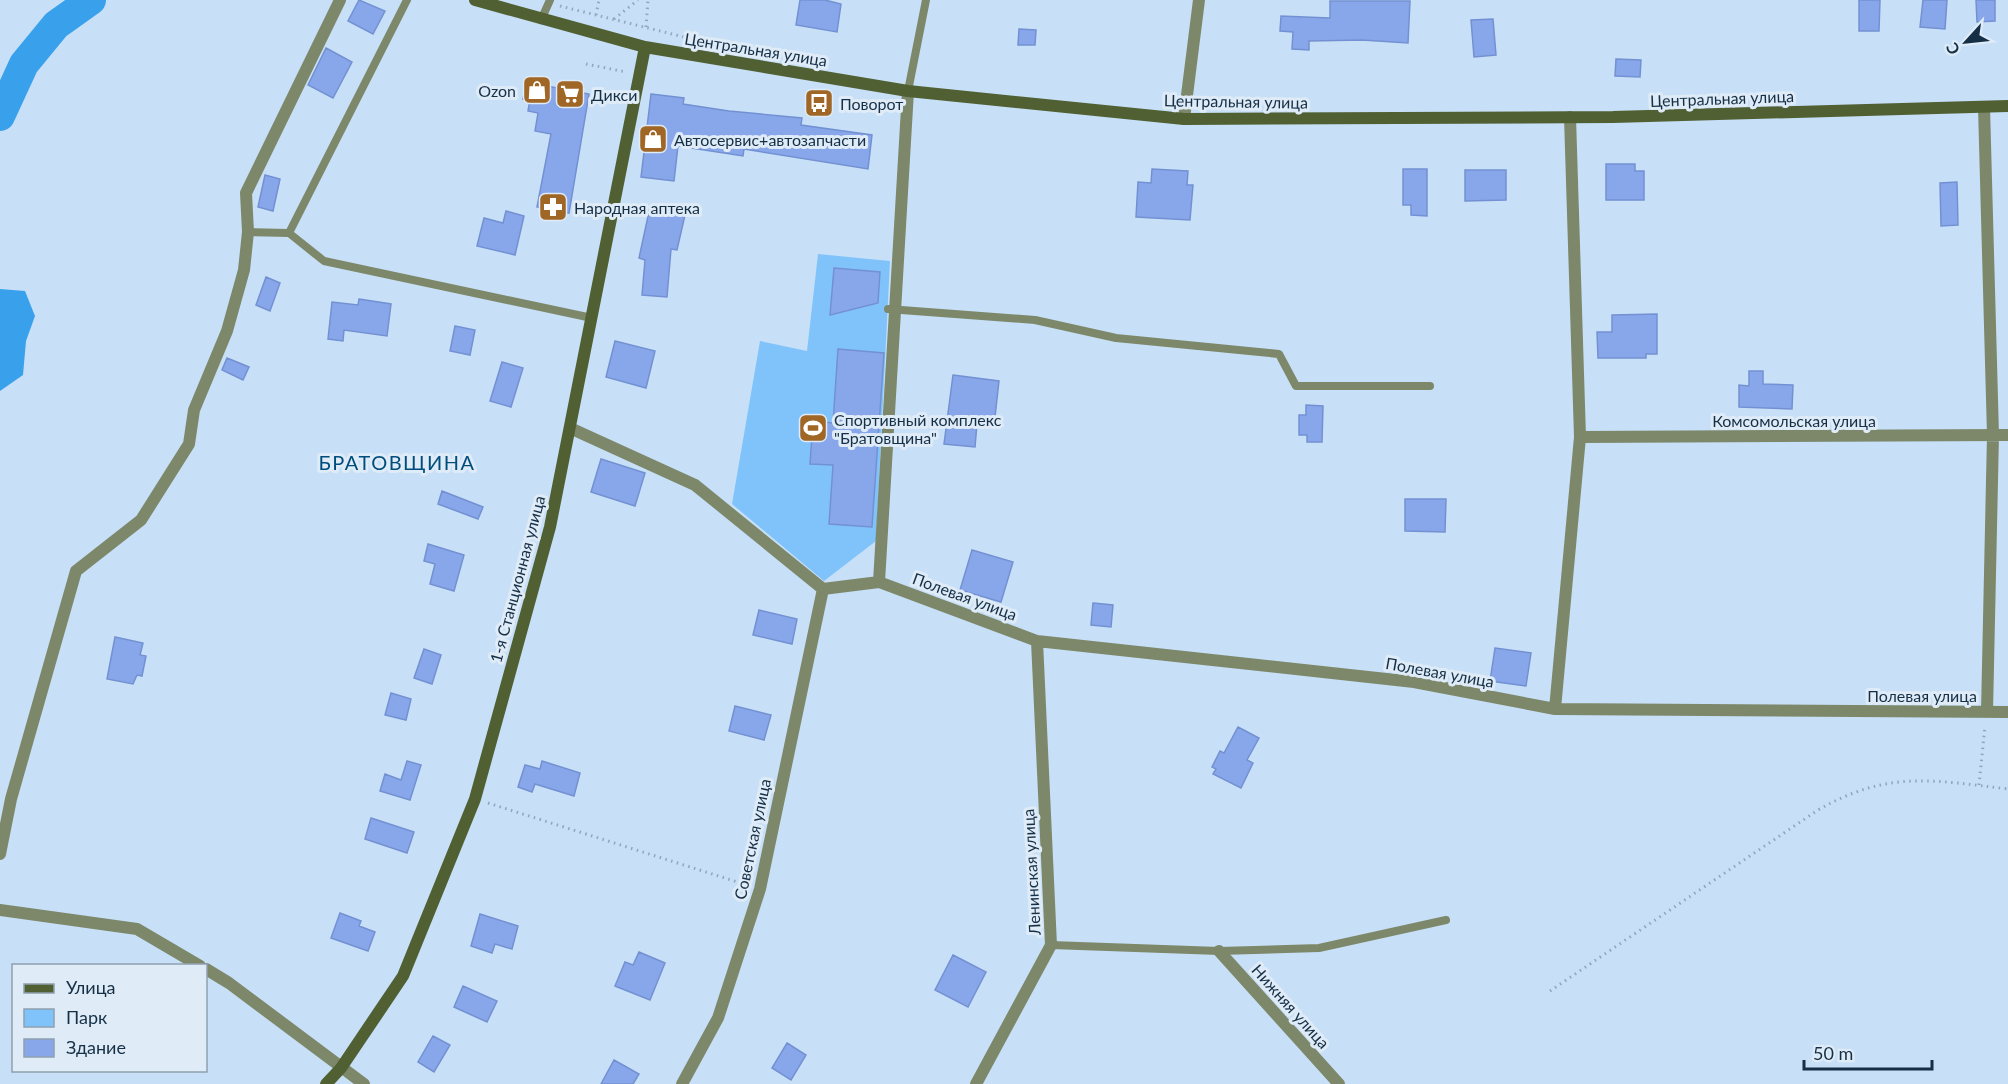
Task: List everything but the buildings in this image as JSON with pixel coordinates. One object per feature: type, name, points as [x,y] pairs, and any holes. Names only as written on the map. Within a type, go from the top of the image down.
[{"type":"main road","name":"Центральная улица","points":[[476,0],[541,20],[645,47],[908,91],[1184,119],[1570,117],[2008,106]]},
{"type":"main road","name":"1-я Станционная улица","points":[[326,1084],[341,1068],[403,976],[475,799],[550,526],[645,47]]},
{"type":"street","points":[[0,854],[11,800],[76,571],[141,520],[189,444],[194,410],[230,321],[243,270],[248,232],[246,194],[340,0]]},
{"type":"street","points":[[1184,119],[1199,0]]},
{"type":"street","points":[[570,428],[695,485],[823,589],[879,582],[890,309],[908,91]]},
{"type":"street","points":[[1984,107],[1994,435],[1987,712]]},
{"type":"street","points":[[1555,709],[1580,437],[1570,117]]},
{"type":"street","name":"Комсомольская улица","points":[[1580,437],[2008,435]]},
{"type":"street","name":"Полевая улица","points":[[879,582],[1037,640],[1414,682],[1555,709],[2008,712]]},
{"type":"street","name":"Советская улица","points":[[682,1084],[718,1018],[760,889],[823,589]]},
{"type":"street","name":"Ленинская улица","points":[[976,1084],[1051,945],[1037,640]]},
{"type":"street","points":[[0,910],[137,929],[197,964]]},
{"type":"street","name":"Нижняя улица","points":[[1219,951],[1339,1084]]},
{"type":"street","points":[[207,970],[230,983],[364,1084]]},
{"type":"lane","points":[[289,233],[407,0]]},
{"type":"lane","points":[[908,91],[926,0]]},
{"type":"lane","points":[[541,20],[549,2]]},
{"type":"lane","points":[[248,232],[289,233],[324,261],[592,318]]},
{"type":"lane","points":[[890,309],[1035,320],[1116,338],[1279,354],[1296,386],[1430,386]]},
{"type":"lane","points":[[1051,945],[1219,951],[1319,948],[1446,920]]},
{"type":"path","points":[[549,2],[596,15],[599,0]]},
{"type":"path","points":[[614,19],[638,0]]},
{"type":"path","points":[[646,27],[648,0]]},
{"type":"path","points":[[586,64],[640,75]]},
{"type":"path","points":[[1979,786],[1987,712]]},
{"type":"path","points":[[1550,991],[1818,810],[1846,794],[1875,785],[1911,779],[2008,789]]},
{"type":"path","points":[[475,799],[760,889]]},
{"type":"green space","name":"Спортивный комплекс \"Братовщина\"","points":[[818,254],[890,261],[876,541],[824,581],[732,504],[760,341],[807,351]]},
{"type":"shaded area","points":[[0,289],[25,291],[35,316],[26,341],[23,375],[0,391]]},
{"type":"waterway","points":[[0,116],[24,64],[56,25],[91,0]]},
{"type":"place","name":"Ozon","points":[[537,90]]},
{"type":"place","name":"Дикси","points":[[570,94]]},
{"type":"place","name":"Поворот","points":[[819,103]]},
{"type":"place","name":"Автосервис+автозапчасти","points":[[653,139]]},
{"type":"place","name":"Народная аптека","points":[[553,207]]},
{"type":"place","name":"Спортивный комплекс \"Братовщина\"","points":[[813,428]]},
{"type":"district","name":"БРАТОВЩИНА","points":[[397,462]]}]
